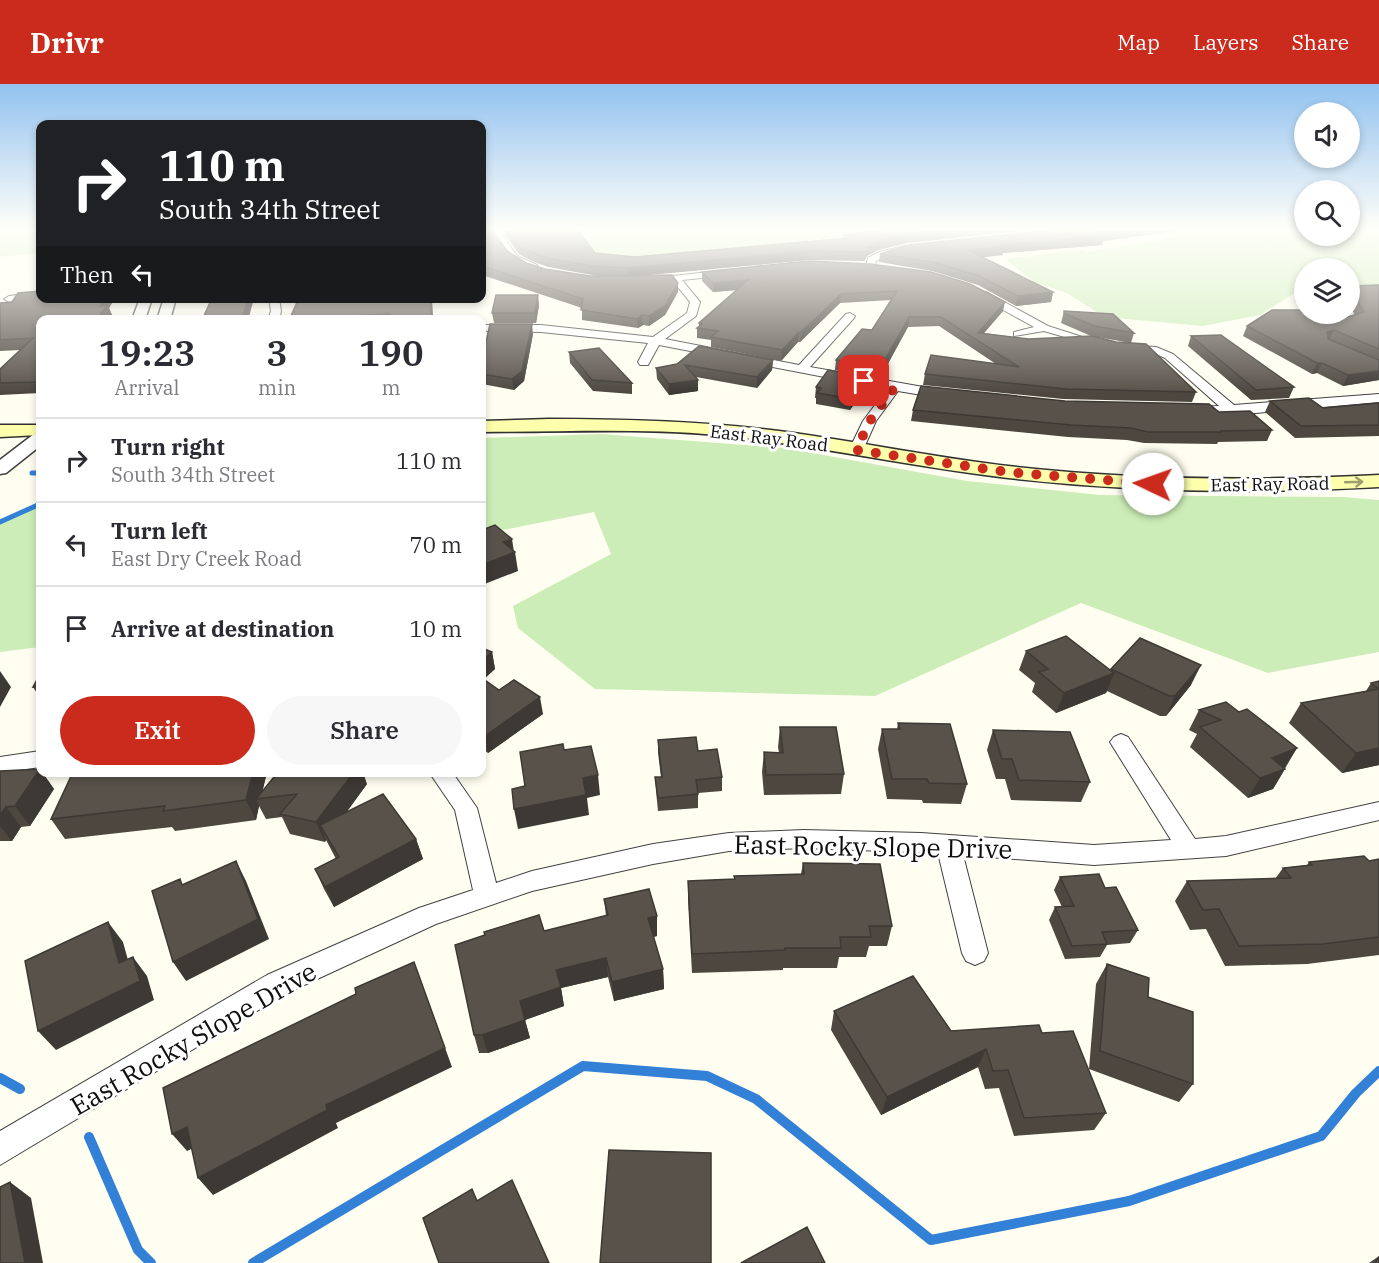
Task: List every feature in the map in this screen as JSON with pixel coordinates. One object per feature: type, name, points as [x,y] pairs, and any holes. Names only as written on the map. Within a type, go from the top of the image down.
[{"type":"main road","name":"East Ray Road","points":[[486,414],[627,413],[749,421],[1007,472],[1122,482],[1248,486],[1379,481]]},
{"type":"main road","name":"East Ray Road","points":[[486,427],[575,424],[653,426],[1102,466],[1229,469],[1379,466]]},
{"type":"main road","points":[[0,431],[36,439]]},
{"type":"main road","points":[[0,445],[36,439]]},
{"type":"street","points":[[644,362],[655,341],[692,314],[695,302],[679,283]]},
{"type":"street","points":[[973,290],[1044,328],[1108,346],[1156,350],[1169,356],[1232,410]]},
{"type":"street","points":[[9,299],[36,296]]},
{"type":"street","points":[[801,369],[850,316]]},
{"type":"street","points":[[486,328],[580,330],[655,341],[895,387],[962,397]]},
{"type":"street","points":[[1018,334],[1044,328]]},
{"type":"street","points":[[860,443],[870,421],[895,387]]},
{"type":"street","points":[[1178,410],[1232,410],[1379,398]]},
{"type":"street","points":[[0,469],[36,441]]},
{"type":"street","points":[[1121,741],[1188,848]]},
{"type":"street","points":[[0,765],[36,760]]},
{"type":"street","points":[[444,777],[466,808],[487,897]]},
{"type":"street","name":"East Rocky Slope Drive","points":[[0,1149],[277,984],[428,916],[543,879],[653,854],[729,842],[804,839],[948,843],[1094,855],[1226,846],[1379,811]]},
{"type":"street","points":[[948,843],[975,953]]},
{"type":"green space","points":[[1037,283],[1294,283],[1294,294],[1260,315],[1203,326],[1104,317],[1067,293]]},
{"type":"green space","points":[[1360,283],[1379,283],[1379,286],[1360,288]]},
{"type":"green space","points":[[601,434],[785,448],[967,481],[1100,495],[1343,497],[1379,500],[1379,652],[1268,673],[1081,603],[875,696],[595,689],[518,628],[513,606],[611,554],[594,512],[486,533],[486,438]]},
{"type":"green space","points":[[36,506],[36,648],[0,652],[0,522]]},
{"type":"building","points":[[534,283],[678,283],[665,306],[649,316],[642,315],[637,319],[581,310],[583,299]]},
{"type":"building","points":[[745,283],[967,283],[1005,302],[978,333],[1029,339],[1092,336],[1116,342],[1146,344],[1196,392],[1066,389],[925,374],[931,355],[1019,367],[941,317],[909,317],[886,358],[880,358],[873,367],[836,360],[862,329],[872,330],[897,291],[841,294],[782,350],[711,337],[718,331],[697,328],[702,324],[699,323]]},
{"type":"building","points":[[993,283],[1035,283],[1053,292],[1018,296]]},
{"type":"building","points":[[1379,285],[1379,349],[1334,330],[1327,332],[1328,339],[1379,360],[1379,371],[1348,375],[1322,363],[1317,363],[1247,326],[1272,310],[1294,310],[1294,324],[1360,324],[1360,313],[1364,312],[1360,306],[1360,286]]},
{"type":"building","points":[[36,291],[36,303],[102,303],[100,306],[108,305],[99,315],[36,315],[36,382],[0,383],[0,369],[33,338],[0,340],[0,303],[12,302],[18,293]]},
{"type":"building","points":[[496,295],[538,295],[535,313],[492,313]]},
{"type":"building","points":[[210,303],[247,303],[243,315],[204,315]]},
{"type":"building","points":[[297,303],[431,303],[431,315],[291,315]]},
{"type":"building","points":[[1064,311],[1113,314],[1134,333],[1094,326]]},
{"type":"building","points":[[490,324],[532,324],[522,371],[512,379],[486,375],[486,342]]},
{"type":"building","points":[[1221,335],[1294,387],[1256,390],[1191,336]]},
{"type":"building","points":[[699,346],[773,360],[757,377],[685,365],[698,380],[669,384],[656,368],[677,364]]},
{"type":"building","points":[[599,348],[632,383],[592,380],[569,352]]},
{"type":"building","points":[[828,370],[866,377],[852,399],[817,393],[821,388],[816,387]]},
{"type":"building","points":[[921,386],[1065,401],[1209,404],[1219,412],[1250,411],[1272,430],[1148,432],[1131,428],[1071,425],[913,410]]},
{"type":"building","points":[[1309,398],[1323,408],[1379,403],[1379,425],[1301,426],[1270,401]]},
{"type":"building","points":[[495,525],[512,539],[503,542],[515,552],[486,563],[486,528]]},
{"type":"building","points":[[1066,636],[1114,673],[1064,693],[1039,672],[1048,669],[1026,651]]},
{"type":"building","points":[[1140,638],[1201,665],[1175,696],[1169,696],[1111,669]]},
{"type":"building","points":[[486,650],[492,652],[486,657]]},
{"type":"building","points":[[514,680],[540,697],[486,735],[486,681],[499,690]]},
{"type":"building","points":[[1379,681],[1379,689],[1371,683]]},
{"type":"building","points":[[1379,689],[1379,748],[1356,753],[1301,703]]},
{"type":"building","points":[[1226,702],[1239,712],[1247,709],[1297,748],[1272,758],[1285,769],[1260,778],[1200,727],[1221,720],[1199,710]]},
{"type":"building","points":[[898,723],[950,724],[967,784],[929,783],[927,779],[892,779],[882,729],[900,729]]},
{"type":"building","points":[[780,727],[836,727],[844,774],[766,775],[764,752],[783,753]]},
{"type":"building","points":[[993,730],[1070,732],[1090,782],[1019,780],[1012,759],[1002,759]]},
{"type":"building","points":[[696,737],[698,751],[717,749],[722,777],[696,780],[698,794],[658,798],[655,777],[662,777],[658,740]]},
{"type":"building","points":[[563,744],[564,750],[591,746],[598,775],[583,778],[586,795],[514,809],[512,789],[525,786],[520,752]]},
{"type":"building","points":[[36,769],[36,775],[15,806],[6,807],[0,815],[0,771]]},
{"type":"building","points":[[71,777],[252,777],[246,800],[163,811],[165,806],[51,819]]},
{"type":"building","points":[[274,777],[350,777],[316,822],[280,814],[297,794],[256,799]]},
{"type":"building","points":[[383,794],[416,839],[325,887],[315,869],[339,857],[320,825]]},
{"type":"building","points":[[1364,856],[1369,861],[1379,859],[1379,937],[1323,944],[1239,946],[1219,909],[1203,910],[1187,881],[1291,878],[1283,868],[1312,865],[1309,862]]},
{"type":"building","points":[[236,861],[258,919],[173,962],[152,891],[180,879],[182,885]]},
{"type":"building","points":[[803,863],[880,864],[892,926],[869,926],[871,937],[840,937],[841,948],[785,948],[785,950],[692,954],[688,881],[735,879],[734,876],[804,874]]},
{"type":"building","points":[[1099,874],[1105,888],[1116,887],[1138,930],[1102,932],[1107,944],[1072,946],[1055,907],[1074,906],[1060,877]]},
{"type":"building","points":[[649,889],[657,916],[648,918],[663,969],[612,982],[606,958],[556,970],[561,987],[520,1001],[525,1020],[482,1035],[474,1035],[455,945],[485,935],[484,932],[539,915],[544,931],[608,915],[604,899]]},
{"type":"building","points":[[108,922],[119,963],[133,957],[140,981],[38,1031],[25,961]]},
{"type":"building","points":[[414,962],[445,1048],[326,1105],[327,1110],[198,1178],[187,1127],[172,1134],[163,1088],[356,994],[355,988]]},
{"type":"building","points":[[1107,964],[1149,978],[1148,997],[1193,1012],[1193,1084],[1100,1051]]},
{"type":"building","points":[[913,976],[951,1031],[1039,1025],[1042,1033],[1073,1031],[1106,1113],[1024,1118],[1008,1070],[993,1071],[986,1049],[887,1097],[834,1011]]},
{"type":"building","points":[[609,1150],[711,1153],[711,1263],[600,1263]]},
{"type":"building","points":[[512,1180],[549,1263],[439,1263],[423,1218],[472,1189],[477,1201]]},
{"type":"building","points":[[10,1182],[25,1263],[0,1263],[0,1187]]},
{"type":"building","points":[[807,1227],[825,1263],[741,1263]]},
{"type":"waterway","points":[[0,522],[36,506]]},
{"type":"waterway","points":[[253,1263],[583,1066],[707,1076],[756,1099],[931,1240],[1129,1201],[1321,1136],[1356,1093],[1379,1071]]},
{"type":"waterway","points":[[0,1078],[20,1089]]},
{"type":"waterway","points":[[89,1137],[138,1250],[151,1263]]},
{"type":"route","points":[[864,381],[895,387],[870,421],[856,450],[1007,472],[1153,484]]}]
